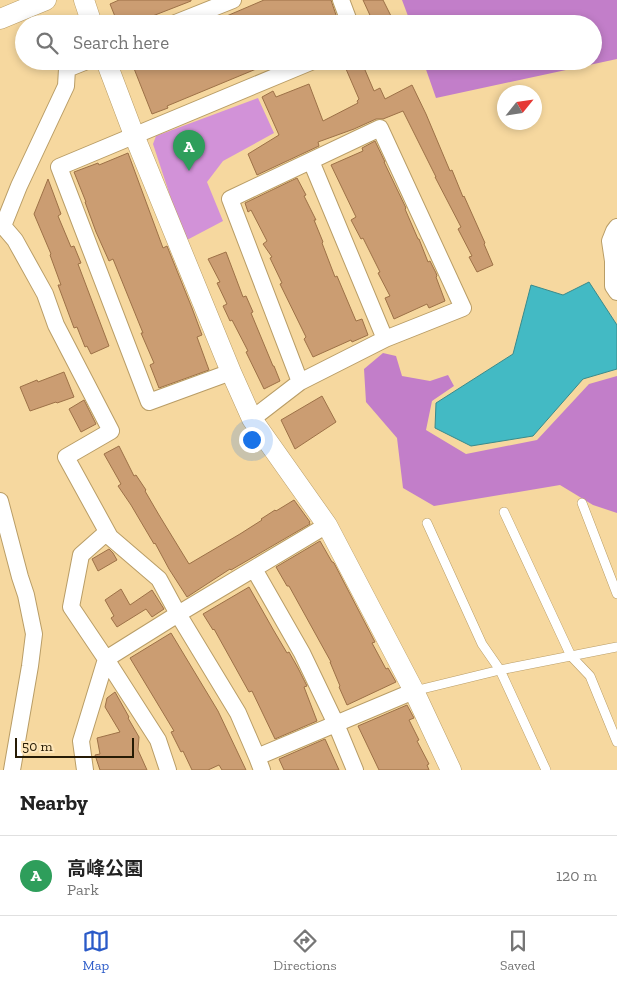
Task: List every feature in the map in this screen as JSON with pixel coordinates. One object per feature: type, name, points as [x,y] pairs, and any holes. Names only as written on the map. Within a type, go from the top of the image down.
[{"type":"street","points":[[0,19],[46,0]]},
{"type":"street","points":[[84,0],[89,15]]},
{"type":"street","points":[[196,15],[232,0]]},
{"type":"street","points":[[342,0],[347,15]]},
{"type":"street","points":[[67,70],[66,86],[1,225],[15,240],[45,294],[56,325],[111,431],[66,457],[107,532],[110,537],[159,578],[178,614],[238,713],[260,763],[336,724],[414,691]]},
{"type":"street","points":[[109,70],[134,135],[252,419],[327,525],[414,691],[451,770]]},
{"type":"street","points":[[231,372],[149,402],[59,167],[291,70]]},
{"type":"street","points":[[252,419],[300,382],[385,339],[463,308],[380,128],[230,199],[300,382]]},
{"type":"street","points":[[311,161],[385,339]]},
{"type":"street","points":[[617,227],[610,241],[613,262],[613,286],[617,292]]},
{"type":"street","points":[[0,501],[26,595],[34,634],[12,770]]},
{"type":"street","points":[[85,770],[81,741],[106,659],[327,525]]},
{"type":"street","points":[[107,532],[81,555],[71,607],[158,740],[168,770]]},
{"type":"street","points":[[254,569],[302,653],[336,724],[355,770]]},
{"type":"lane","points":[[582,503],[617,594]]},
{"type":"lane","points":[[504,512],[571,656],[590,676],[617,742]]},
{"type":"lane","points":[[427,523],[482,644],[500,670],[546,770]]},
{"type":"lane","points":[[414,691],[500,670],[617,647]]},
{"type":"shaded area","points":[[402,0],[617,0],[617,59],[602,62],[602,15],[408,15]]},
{"type":"shaded area","points":[[426,70],[566,70],[436,98]]},
{"type":"shaded area","points":[[258,98],[274,133],[223,161],[207,182],[223,221],[185,241],[153,144],[156,136]]},
{"type":"shaded area","points":[[383,353],[396,356],[402,376],[430,381],[448,375],[454,386],[432,401],[426,430],[466,454],[537,440],[589,384],[617,376],[617,513],[593,505],[560,485],[434,506],[403,488],[397,438],[366,402],[364,369]]},
{"type":"water","points":[[589,282],[617,325],[617,369],[583,379],[533,436],[471,446],[435,428],[436,403],[513,354],[531,285],[563,295]]},
{"type":"building","points":[[119,0],[191,0],[155,15],[114,15],[110,4]]},
{"type":"building","points":[[264,0],[331,0],[336,15],[229,15]]},
{"type":"building","points":[[363,0],[383,0],[390,15],[370,15]]},
{"type":"building","points":[[135,70],[254,70],[167,106],[168,108],[152,114]]},
{"type":"building","points":[[346,70],[365,70],[374,91],[380,88],[385,99],[412,85],[450,171],[452,170],[464,196],[493,265],[477,272],[469,257],[472,256],[458,229],[461,227],[403,111],[383,119],[376,119],[318,142],[319,146],[257,175],[248,154],[279,135],[262,97],[273,91],[276,97],[309,84],[323,121],[358,103],[359,99]]},
{"type":"building","points":[[375,141],[406,208],[428,262],[430,261],[436,273],[445,301],[429,308],[427,304],[394,319],[385,298],[390,296],[363,238],[361,239],[351,220],[356,217],[331,165],[363,151],[362,148]]},
{"type":"building","points":[[128,153],[163,248],[167,246],[192,308],[202,335],[197,337],[209,370],[159,388],[150,365],[154,363],[141,333],[143,333],[113,259],[109,261],[96,232],[74,172],[98,163],[99,165]]},
{"type":"building","points":[[297,178],[316,220],[314,220],[335,277],[337,276],[356,321],[362,319],[368,335],[352,342],[351,340],[313,357],[304,339],[306,337],[280,284],[282,283],[270,258],[272,257],[263,244],[267,241],[251,210],[248,212],[245,203]]},
{"type":"building","points":[[48,179],[61,214],[58,216],[71,247],[74,246],[81,263],[78,264],[109,346],[91,354],[87,346],[85,347],[77,327],[74,328],[58,285],[61,285],[51,254],[34,214]]},
{"type":"building","points":[[226,252],[243,297],[246,296],[253,312],[251,313],[280,381],[264,389],[246,352],[248,351],[223,306],[227,304],[217,283],[220,282],[208,259]]},
{"type":"building","points":[[64,372],[74,397],[30,411],[20,387]]},
{"type":"building","points":[[322,396],[336,422],[295,449],[281,420]]},
{"type":"building","points":[[84,400],[96,424],[81,432],[69,409]]},
{"type":"building","points":[[119,446],[134,476],[136,475],[146,490],[189,564],[294,500],[310,524],[230,569],[187,597],[118,486],[121,484],[104,454]]},
{"type":"building","points":[[320,541],[334,563],[375,642],[372,643],[386,669],[388,668],[396,682],[347,705],[331,662],[289,586],[287,586],[276,567]]},
{"type":"building","points":[[109,549],[117,560],[98,571],[92,559]]},
{"type":"building","points":[[249,587],[287,653],[289,652],[298,668],[307,686],[304,687],[317,721],[275,739],[252,691],[249,692],[214,629],[203,614]]},
{"type":"building","points":[[121,589],[130,605],[152,590],[164,609],[152,617],[146,609],[117,627],[111,618],[114,616],[105,600]]},
{"type":"building","points":[[171,633],[218,711],[246,770],[222,770],[219,765],[208,770],[192,770],[183,751],[181,752],[171,732],[174,731],[130,658]]},
{"type":"building","points":[[115,692],[139,737],[138,750],[147,770],[100,770],[95,755],[100,754],[97,738],[120,732],[105,707],[107,698]]},
{"type":"building","points":[[407,705],[414,718],[409,720],[429,764],[427,765],[429,770],[379,770],[358,726]]},
{"type":"building","points":[[325,739],[339,770],[284,770],[279,759]]},
{"type":"place","name":"高峰公園","points":[[189,171]]}]
